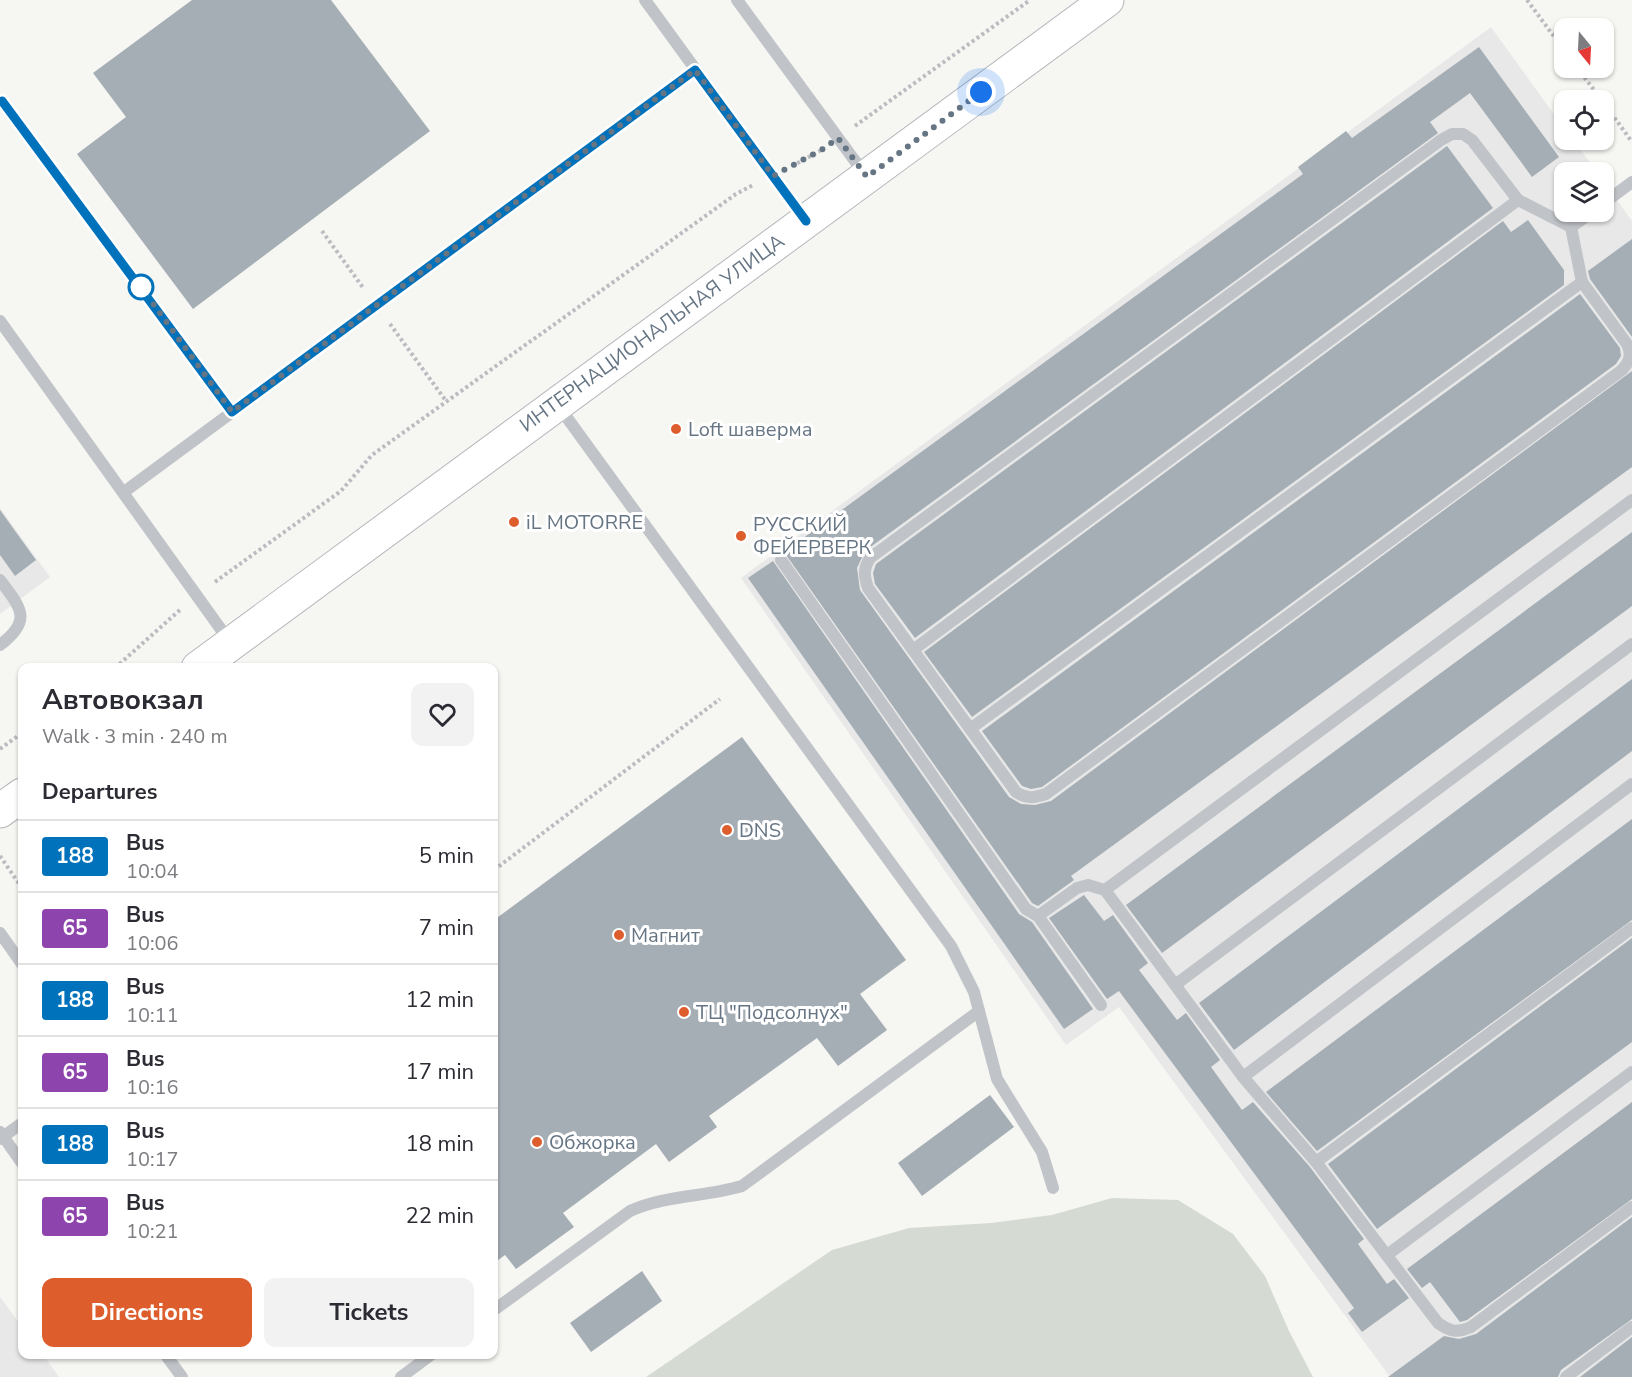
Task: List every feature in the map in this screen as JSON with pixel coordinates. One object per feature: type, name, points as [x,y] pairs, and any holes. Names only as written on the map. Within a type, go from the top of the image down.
[{"type":"main road","name":"ИНТЕРНАЦИОНАЛЬНАЯ УЛИЦА","points":[[205,663],[556,403],[867,177],[1098,3]]},
{"type":"main road","points":[[0,811],[18,798]]},
{"type":"lane","points":[[645,0],[806,221]]},
{"type":"lane","points":[[737,0],[867,177]]},
{"type":"lane","points":[[124,492],[695,70]]},
{"type":"lane","points":[[2,101],[232,412]]},
{"type":"lane","points":[[1452,134],[1463,134],[1472,140],[1518,200],[1571,227],[1582,282],[1628,344],[1629,362],[1622,370],[1046,794],[1034,798],[1024,797],[1016,792],[868,588],[864,577],[864,566],[870,558],[1452,134]]},
{"type":"lane","points":[[1614,196],[1632,182]]},
{"type":"lane","points":[[913,650],[1518,200]]},
{"type":"lane","points":[[1571,227],[1578,222]]},
{"type":"lane","points":[[970,729],[1582,282]]},
{"type":"lane","points":[[0,321],[231,644]]},
{"type":"lane","points":[[556,403],[951,946],[974,992],[997,1079],[1042,1152],[1053,1188]]},
{"type":"lane","points":[[1105,890],[1632,500]]},
{"type":"lane","points":[[781,560],[1026,909],[1038,916],[1101,1005]]},
{"type":"lane","points":[[0,580],[21,610],[22,618],[13,635],[0,645]]},
{"type":"lane","points":[[1175,985],[1632,644]]},
{"type":"lane","points":[[1243,1077],[1632,784]]},
{"type":"lane","points":[[1038,916],[1077,888],[1088,885],[1105,890],[1243,1077],[1316,1161],[1438,1323],[1448,1330],[1459,1332],[1472,1327],[1632,1207]]},
{"type":"lane","points":[[1316,1161],[1632,928]]},
{"type":"lane","points":[[0,933],[18,958]]},
{"type":"lane","points":[[498,1307],[630,1211],[648,1202],[721,1192],[742,1186],[979,1011]]},
{"type":"lane","points":[[1387,1255],[1632,1072]]},
{"type":"lane","points":[[18,1125],[1,1136],[18,1158]]},
{"type":"lane","points":[[1566,1377],[1632,1328]]},
{"type":"lane","points":[[169,1359],[182,1377]]},
{"type":"lane","points":[[401,1377],[425,1359]]},
{"type":"path","points":[[121,663],[197,595],[341,491],[372,454],[736,194],[823,149],[1030,0]]},
{"type":"path","points":[[1527,0],[1554,36]]},
{"type":"path","points":[[1585,78],[1594,90]]},
{"type":"path","points":[[1614,117],[1632,142]]},
{"type":"path","points":[[498,867],[720,699]]},
{"type":"path","points":[[0,749],[18,736]]},
{"type":"path","points":[[0,856],[18,882]]},
{"type":"shaded area","points":[[1491,27],[1554,114],[1554,150],[1580,150],[1590,162],[1554,162],[1554,222],[1614,222],[1614,196],[1632,221],[1632,1377],[1390,1377],[1119,1007],[1066,1045],[741,578]]},
{"type":"shaded area","points":[[0,508],[50,577],[0,614]]},
{"type":"shaded area","points":[[1112,1198],[1178,1200],[1233,1234],[1265,1276],[1289,1331],[1313,1377],[646,1377],[832,1250],[909,1228],[991,1223],[1052,1215]]},
{"type":"shaded area","points":[[0,1297],[18,1322],[18,1359],[46,1359],[59,1377],[0,1377]]},
{"type":"building","points":[[192,0],[331,0],[430,131],[193,309],[77,154],[126,117],[93,73]]},
{"type":"building","points":[[1479,47],[1559,157],[1532,177],[1470,93],[1430,122],[1438,133],[865,551],[857,568],[860,590],[1009,797],[1021,804],[1035,805],[1051,801],[1632,371],[1632,467],[1071,876],[1074,880],[1038,906],[1032,903],[784,552],[1303,174],[1298,167],[1346,131],[1352,138]]},
{"type":"building","points":[[1447,146],[1493,208],[915,638],[875,584],[873,573],[876,564]]},
{"type":"building","points":[[1528,220],[1564,270],[1564,285],[972,717],[924,652],[1503,221],[1511,232]]},
{"type":"building","points":[[1632,239],[1632,337],[1590,279],[1588,271]]},
{"type":"building","points":[[1580,294],[1620,348],[1621,356],[1616,364],[1042,787],[1031,789],[1022,786],[982,731]]},
{"type":"building","points":[[0,510],[36,560],[15,576],[0,555]]},
{"type":"building","points":[[1632,532],[1632,606],[1162,953],[1126,905]]},
{"type":"building","points":[[773,561],[1019,914],[1032,922],[1093,1009],[1064,1029],[748,578]]},
{"type":"building","points":[[1632,679],[1632,751],[1234,1050],[1199,1003]]},
{"type":"building","name":"ТЦ \"Подсолнух\"","points":[[742,737],[906,960],[860,994],[887,1030],[838,1066],[817,1038],[709,1116],[717,1127],[669,1162],[656,1144],[563,1213],[574,1227],[516,1269],[505,1255],[498,1260],[498,917]]},
{"type":"building","points":[[1632,819],[1632,920],[1317,1151],[1266,1092]]},
{"type":"building","points":[[1084,895],[1104,921],[1113,915],[1148,963],[1139,970],[1177,1020],[1186,1013],[1220,1060],[1211,1067],[1242,1110],[1253,1102],[1310,1167],[1364,1239],[1358,1244],[1387,1284],[1394,1279],[1409,1298],[1362,1332],[1348,1313],[1354,1308],[1119,991],[1107,999],[1049,918]]},
{"type":"building","points":[[1632,938],[1632,1042],[1377,1229],[1328,1164]]},
{"type":"building","points":[[990,1095],[1014,1127],[922,1196],[898,1163]]},
{"type":"building","points":[[1632,1102],[1632,1199],[1467,1320],[1460,1322],[1430,1282],[1422,1288],[1407,1269]]},
{"type":"building","points":[[1632,1217],[1632,1319],[1561,1370],[1558,1377],[1388,1377],[1444,1336],[1459,1339],[1476,1334]]},
{"type":"building","points":[[642,1271],[662,1301],[591,1352],[570,1323]]},
{"type":"building","points":[[1632,1337],[1632,1377],[1580,1377]]},
{"type":"bus line","name":"188","points":[[2,101],[232,412],[695,70],[806,221]]},
{"type":"place","name":"Loft шаверма","points":[[676,429]]},
{"type":"place","name":"iL MOTORRE","points":[[514,522]]},
{"type":"place","name":"РУССКИЙ ФЕЙЕРВЕРК","points":[[741,536]]},
{"type":"place","name":"DNS","points":[[727,830]]},
{"type":"place","name":"Магнит","points":[[619,935]]},
{"type":"place","name":"ТЦ \"Подсолнух\"","points":[[684,1012]]},
{"type":"place","name":"Обжорка","points":[[537,1142]]},
{"type":"route","points":[[141,287],[232,412],[695,70],[773,176],[823,149],[838,138],[867,177],[981,92]]}]
